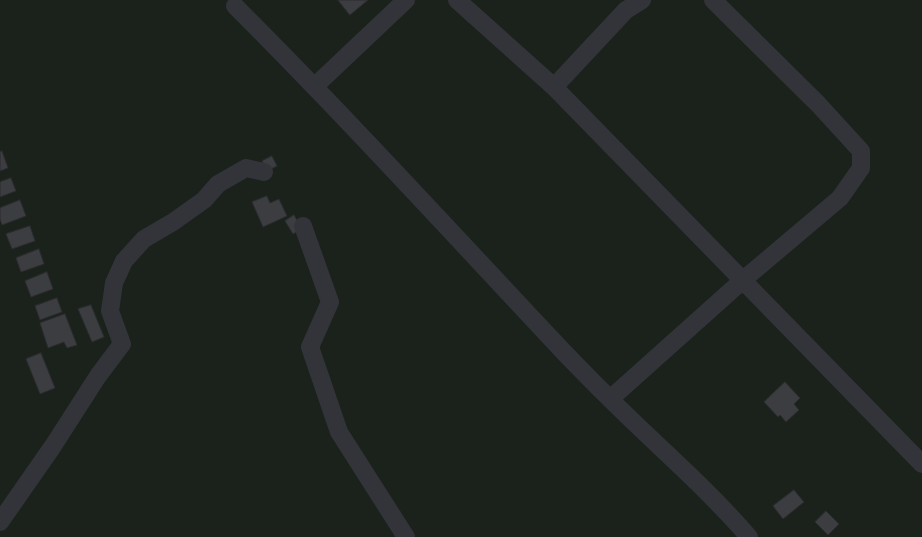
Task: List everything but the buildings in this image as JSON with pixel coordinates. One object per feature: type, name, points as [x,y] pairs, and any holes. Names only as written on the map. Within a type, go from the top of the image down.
[{"type":"street","points":[[315,86],[406,0]]},
{"type":"street","points":[[457,0],[554,87],[922,464]]},
{"type":"street","points":[[554,87],[626,10],[642,0]]},
{"type":"street","points":[[610,399],[743,280],[840,198],[861,168],[861,151],[818,104],[713,0]]},
{"type":"street","points":[[235,6],[315,86],[610,399],[681,465],[749,537]]},
{"type":"street","points":[[0,522],[53,446],[98,376],[122,344],[110,310],[114,282],[124,261],[144,239],[173,222],[204,200],[218,184],[246,168],[264,172]]},
{"type":"street","points":[[302,226],[330,302],[310,347],[339,432],[406,537]]},
{"type":"shaded area","points":[[0,0],[922,0],[922,537],[0,537]]}]
